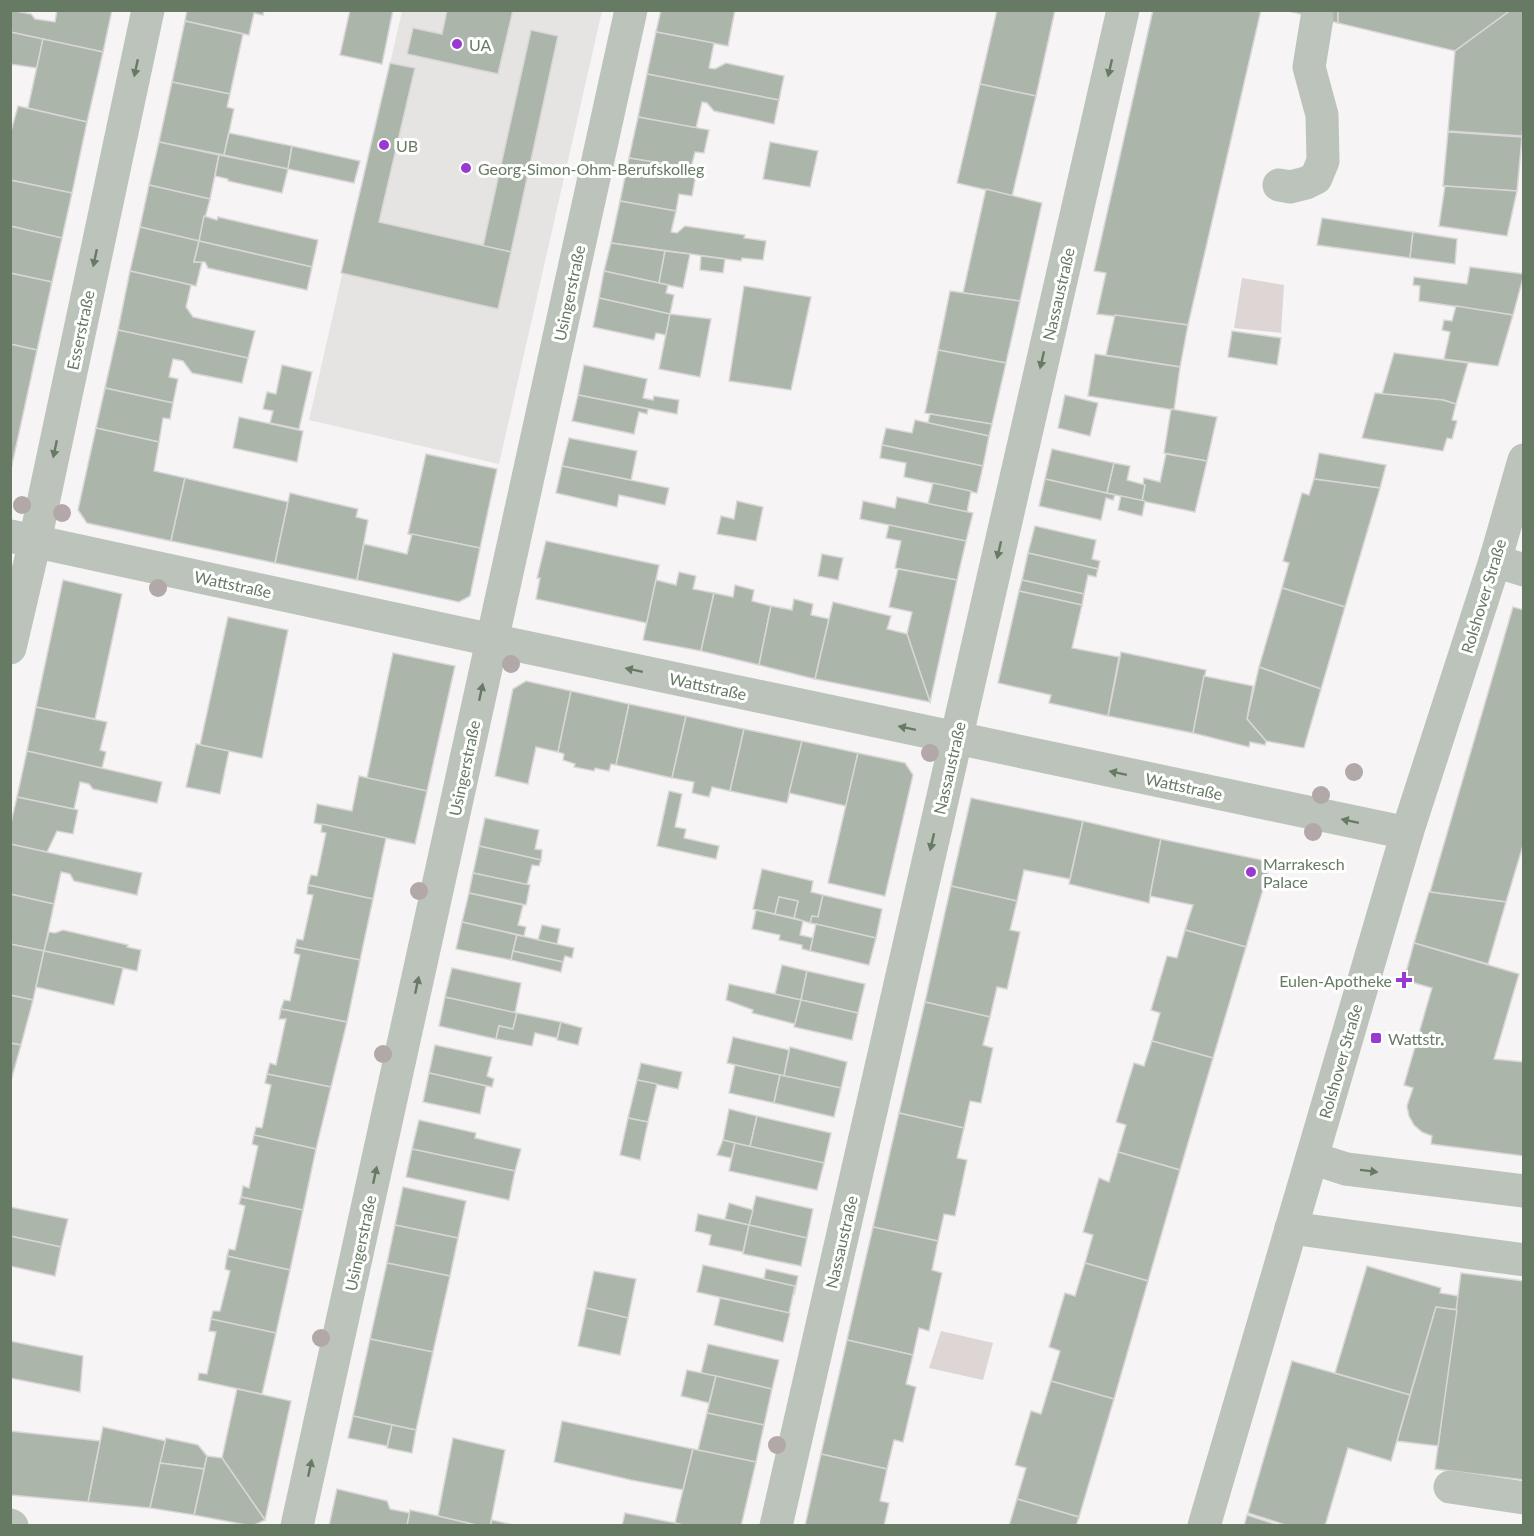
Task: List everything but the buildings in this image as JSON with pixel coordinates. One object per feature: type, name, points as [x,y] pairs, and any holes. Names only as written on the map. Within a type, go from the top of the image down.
[{"type":"street","name":"Esserstraße","points":[[10,648],[23,539],[148,10]]},
{"type":"street","name":"Usingerstraße","points":[[297,1526],[631,10]]},
{"type":"street","name":"Nassaustraße","points":[[776,1526],[1123,10]]},
{"type":"street","points":[[1279,185],[1290,187],[1316,178],[1323,161],[1322,115],[1309,67],[1317,18]]},
{"type":"street","name":"Rolshover Straße","points":[[1204,1526],[1407,833],[1509,565],[1524,460]]},
{"type":"street","name":"Wattstraße","points":[[23,539],[1407,833]]},
{"type":"street","points":[[1312,1158],[1346,1168],[1524,1191]]},
{"type":"street","points":[[1291,1228],[1524,1260]]},
{"type":"street","points":[[1450,1487],[1524,1498]]},
{"type":"shaded area","name":"Georg-Simon-Ohm-Berufskolleg","points":[[402,11],[602,11],[499,464],[309,420]]},
{"type":"shaded area","points":[[1242,278],[1284,285],[1281,333],[1234,328]]},
{"type":"shaded area","points":[[941,1331],[993,1343],[983,1380],[929,1368]]},
{"type":"place","name":"UA","points":[[457,44]]},
{"type":"place","name":"UB","points":[[384,145]]},
{"type":"place","name":"Georg-Simon-Ohm-Berufskolleg","points":[[466,168]]},
{"type":"place","name":"Marrakesch Palace","points":[[1251,872]]},
{"type":"place","name":"Eulen-Apotheke","points":[[1404,980]]},
{"type":"place","name":"Wattstr.","points":[[1376,1038]]}]
